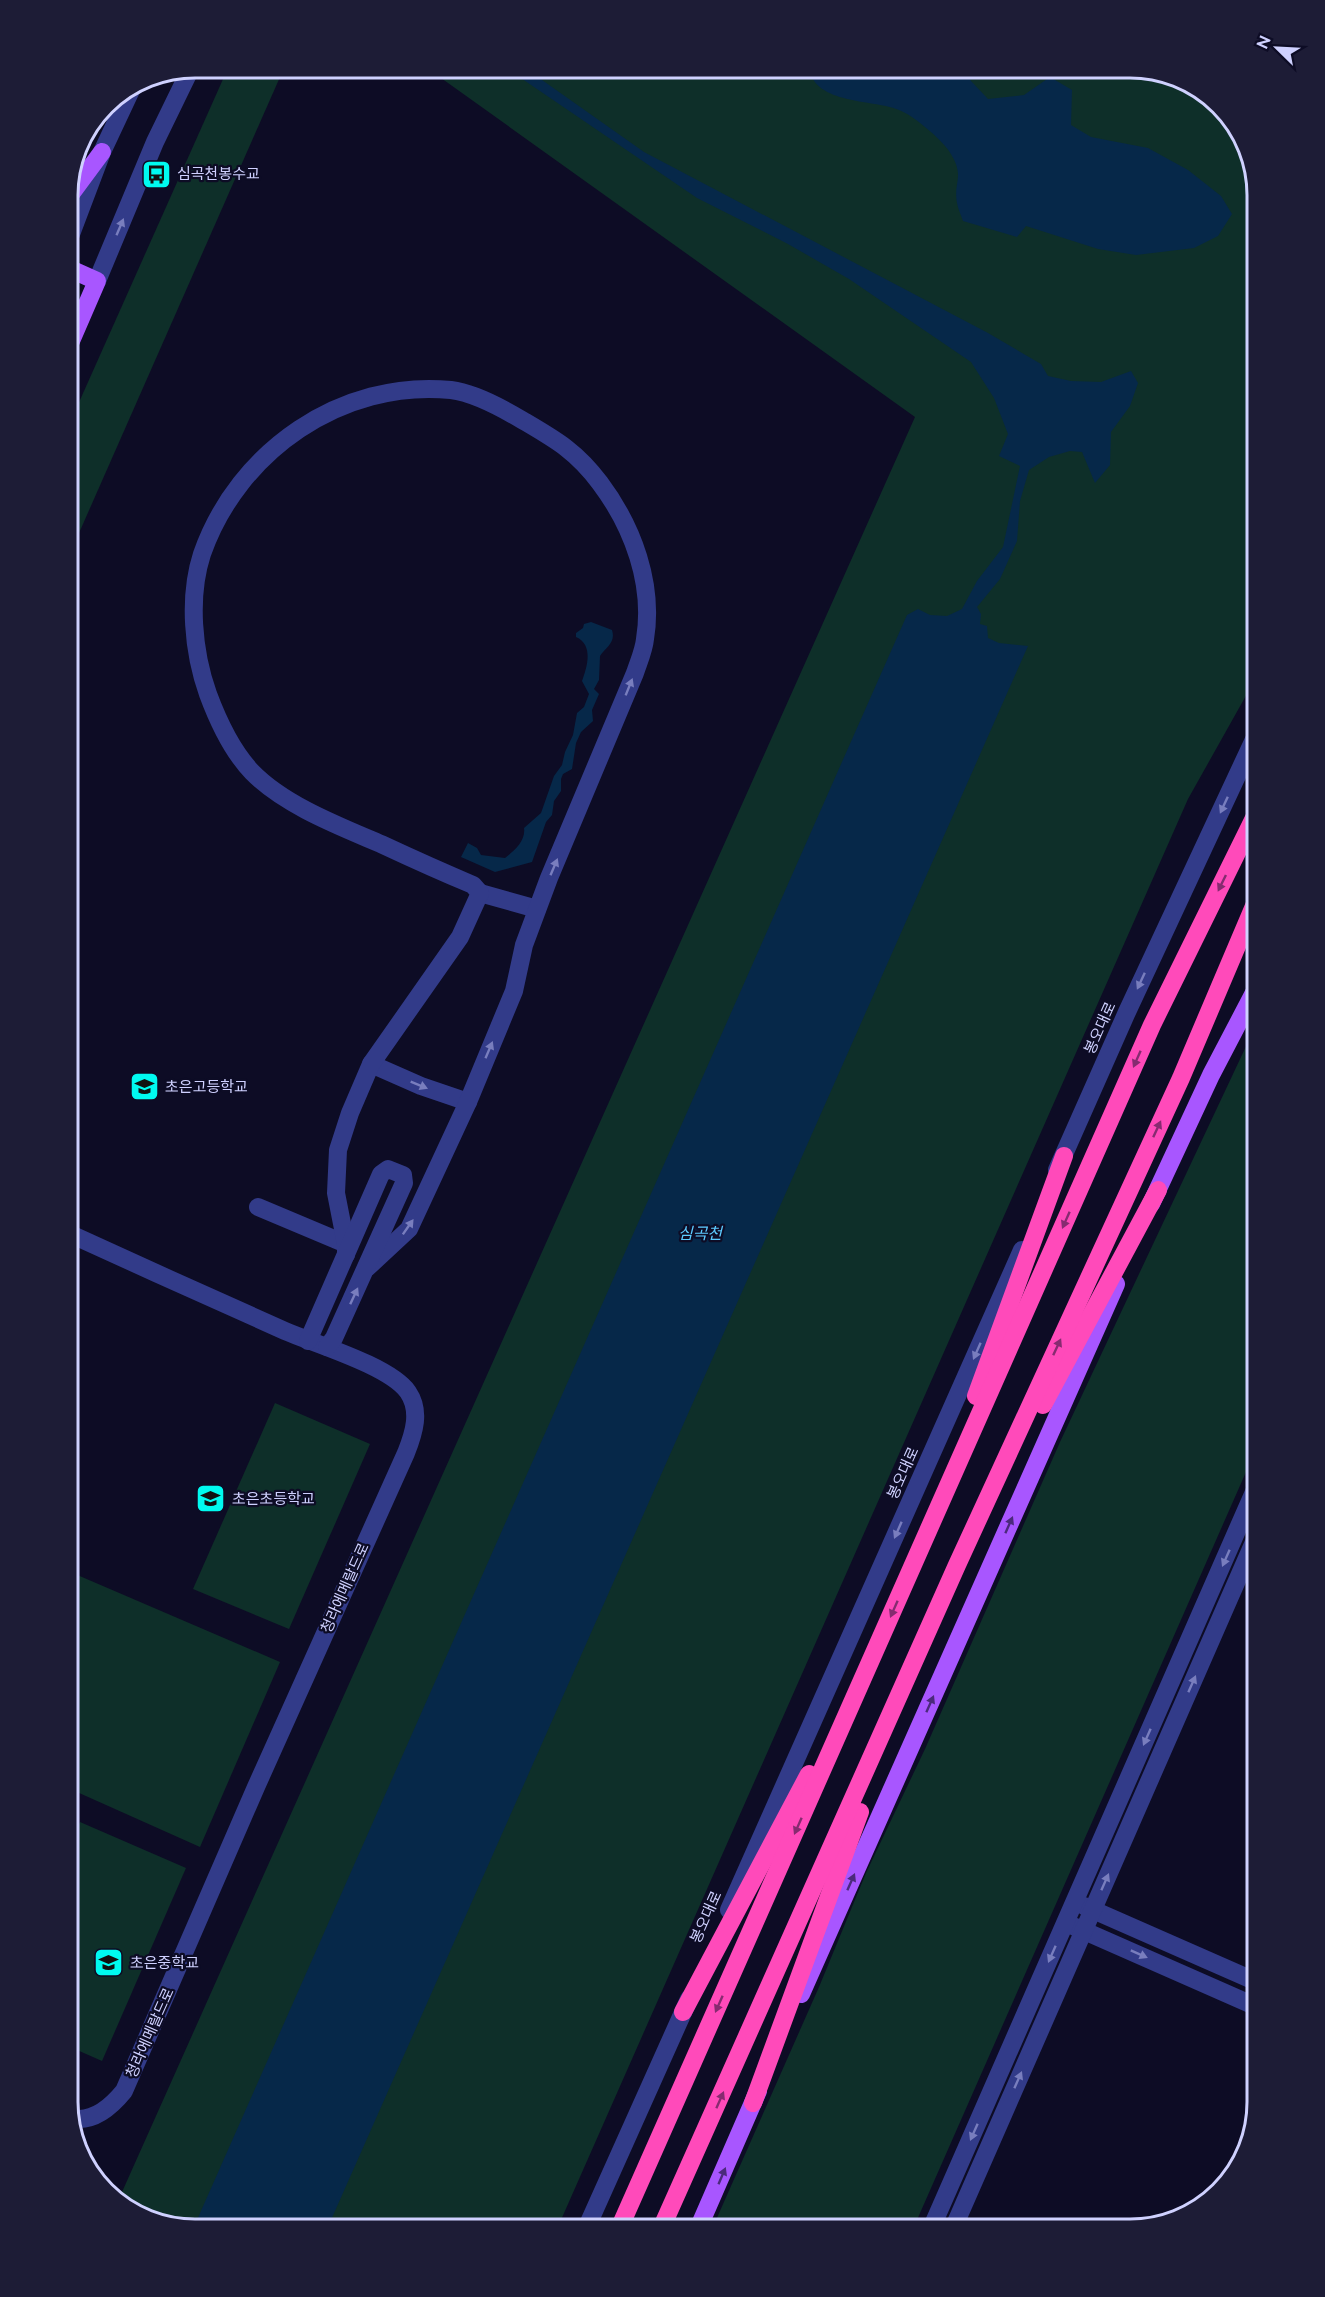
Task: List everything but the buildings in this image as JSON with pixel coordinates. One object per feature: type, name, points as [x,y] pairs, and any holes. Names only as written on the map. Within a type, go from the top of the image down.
[{"type":"highway","points":[[623,2219],[1152,1025],[1247,832]]},
{"type":"highway","points":[[665,2219],[957,1565],[1181,1077],[1247,922]]},
{"type":"highway","points":[[921,1548],[1064,1156]]},
{"type":"highway","points":[[957,1565],[1158,1190]]},
{"type":"highway","points":[[683,2012],[884,1632]]},
{"type":"highway","points":[[753,2103],[920,1652]]},
{"type":"main road","points":[[78,184],[102,152]]},
{"type":"main road","points":[[78,272],[97,281],[78,314]]},
{"type":"main road","points":[[702,2219],[1158,1190],[1211,1075],[1247,1006]]},
{"type":"street","points":[[97,281],[155,142],[186,79]]},
{"type":"street","points":[[78,216],[102,152],[126,101]]},
{"type":"street","points":[[367,1268],[409,1229],[468,1102],[514,991],[524,945],[537,909],[635,673],[645,642],[647,589],[635,548],[614,503],[578,457],[561,443],[506,411],[454,390],[385,393],[338,407],[303,425],[268,454],[247,477],[213,527],[198,572],[195,617],[200,668],[216,714],[243,761],[264,783],[310,812],[473,885],[480,893],[537,909]]},
{"type":"street","name":"봉오대로","points":[[590,2219],[1127,1012],[1247,754]]},
{"type":"street","points":[[346,1249],[336,1193],[338,1150],[350,1113],[371,1064],[460,937],[480,893]]},
{"type":"street","points":[[371,1064],[421,1086],[468,1102]]},
{"type":"street","points":[[308,1341],[346,1249],[381,1174],[387,1168],[403,1175],[404,1183],[367,1268],[334,1338],[327,1347]]},
{"type":"street","points":[[258,1207],[346,1249]]},
{"type":"street","name":"청라에메랄드로","points":[[78,1238],[386,1374],[408,1392],[416,1414],[414,1431],[124,2091],[111,2108],[80,2120]]},
{"type":"street","points":[[935,2219],[1247,1508]]},
{"type":"street","points":[[956,2219],[1247,1558]]},
{"type":"street","points":[[1075,1902],[1247,1978]]},
{"type":"street","points":[[1066,1923],[1247,2003]]},
{"type":"green space","points":[[224,78],[280,78],[78,535],[78,405]]},
{"type":"green space","points":[[441,78],[1138,78],[1168,84],[1182,90],[1207,107],[1218,118],[1235,143],[1246,180],[1247,694],[1188,799],[561,2219],[187,2219],[157,2213],[122,2193],[915,417]]},
{"type":"green space","points":[[1247,1044],[1247,1470],[917,2219],[716,2219],[819,1987],[866,1873],[925,1749],[1060,1442]]},
{"type":"green space","points":[[275,1403],[370,1444],[289,1629],[193,1589]]},
{"type":"green space","points":[[78,1575],[280,1662],[200,1847],[78,1792]]},
{"type":"green space","name":"초은중학교","points":[[80,1822],[186,1868],[102,2061],[78,2050],[78,1827]]},
{"type":"water","name":"심곡천","points":[[521,78],[539,78],[644,152],[988,333],[1041,364],[1048,376],[1071,381],[1101,382],[1131,371],[1138,383],[1130,406],[1111,432],[1110,465],[1095,483],[1082,452],[1070,451],[1049,457],[1029,470],[1020,501],[1017,541],[1000,579],[977,607],[981,614],[980,624],[987,626],[988,638],[999,643],[1028,646],[331,2219],[197,2219],[907,615],[918,609],[930,615],[947,616],[962,609],[977,581],[1003,547],[1020,466],[999,456],[1008,434],[994,398],[971,362],[849,279],[788,244],[697,198]]},
{"type":"water","points":[[813,78],[970,78],[988,99],[1024,95],[1052,78],[1072,90],[1071,125],[1091,137],[1148,148],[1188,170],[1221,196],[1232,214],[1218,236],[1194,248],[1136,255],[1098,249],[1026,226],[1017,237],[963,221],[956,195],[957,167],[940,140],[919,122],[899,110],[833,95],[822,89]]},
{"type":"water","points":[[591,622],[612,630],[613,634],[612,642],[600,656],[599,680],[594,689],[599,694],[592,710],[593,721],[581,732],[576,743],[572,769],[563,774],[561,791],[554,801],[552,815],[546,822],[532,862],[495,872],[461,857],[468,843],[477,848],[481,855],[505,858],[521,841],[524,828],[541,813],[554,776],[562,765],[573,735],[577,713],[584,707],[589,694],[582,681],[588,657],[587,651],[582,641],[576,637],[576,633],[583,628],[584,624]]},
{"type":"place","name":"심곡천봉수교","points":[[156,174]]},
{"type":"place","name":"초은고등학교","points":[[144,1087]]},
{"type":"place","name":"초은초등학교","points":[[211,1499]]},
{"type":"place","name":"초은중학교","points":[[109,1963]]}]
